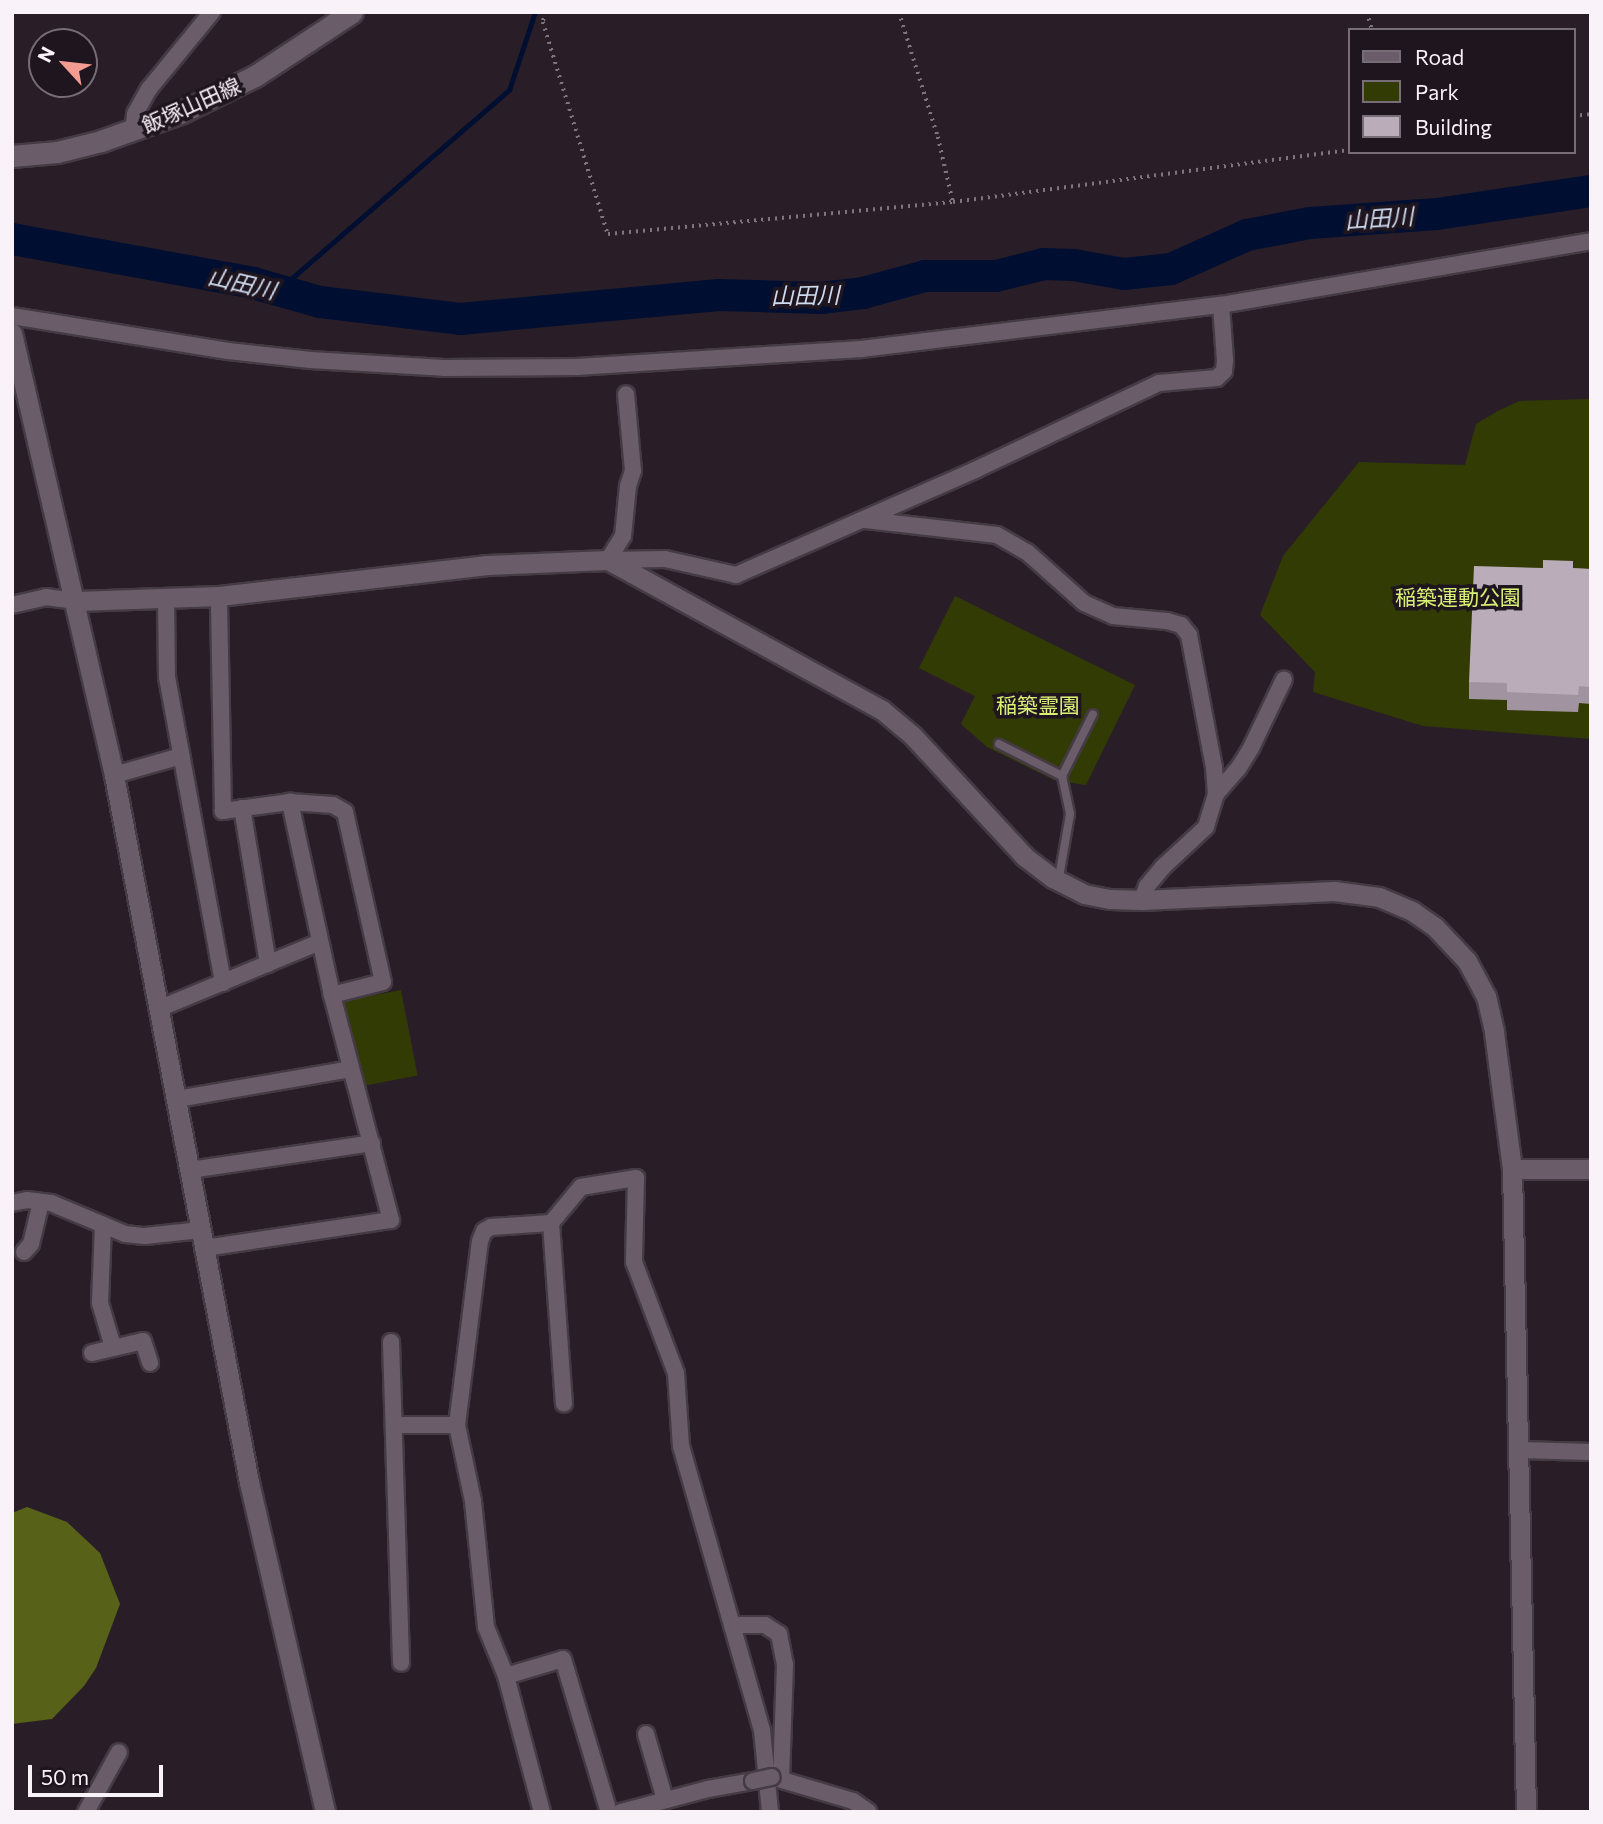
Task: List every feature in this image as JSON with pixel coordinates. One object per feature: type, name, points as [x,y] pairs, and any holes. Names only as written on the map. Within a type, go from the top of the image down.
[{"type":"main road","name":"飯塚山田線","points":[[12,156],[57,152],[133,131],[181,112],[255,76],[352,12]]},
{"type":"street","points":[[133,131],[135,114],[149,89],[212,12]]},
{"type":"street","points":[[12,316],[229,351],[311,360],[444,368],[563,367],[860,349],[1221,305],[1591,241]]},
{"type":"street","points":[[12,605],[46,597],[76,601],[219,596],[487,565],[665,559],[736,575],[864,520],[1159,383],[1217,378],[1224,371],[1225,360],[1221,305]]},
{"type":"street","points":[[12,333],[114,775],[249,1482],[325,1812]]},
{"type":"street","points":[[608,560],[623,536],[628,486],[633,471],[626,394]]},
{"type":"street","points":[[864,520],[998,535],[1027,552],[1084,603],[1113,616],[1167,621],[1181,625],[1189,635],[1214,767],[1216,794],[1206,827],[1163,867],[1147,886],[1142,900]]},
{"type":"street","points":[[608,560],[882,709],[912,735],[1025,857],[1058,881],[1084,894],[1110,900],[1334,891],[1379,897],[1412,911],[1435,927],[1467,961],[1486,996],[1494,1032],[1512,1168],[1526,1812]]},
{"type":"street","points":[[219,596],[223,811]]},
{"type":"street","points":[[166,597],[167,677],[223,983]]},
{"type":"street","points":[[1216,794],[1238,769],[1251,748],[1284,679]]},
{"type":"street","points":[[114,775],[181,756]]},
{"type":"street","points":[[192,817],[290,802],[333,805],[345,812],[383,982],[332,995]]},
{"type":"street","points":[[12,1203],[27,1200],[41,1202],[125,1234],[203,1239],[391,1220],[332,995],[290,802]]},
{"type":"street","points":[[242,808],[268,964]]},
{"type":"street","points":[[158,1009],[320,942]]},
{"type":"street","points":[[177,1099],[350,1069]]},
{"type":"street","points":[[190,1170],[372,1143]]},
{"type":"street","points":[[1512,1168],[1591,1169]]},
{"type":"street","points":[[564,1404],[551,1223],[581,1187],[636,1178],[634,1262],[677,1373],[681,1446],[762,1730],[770,1812]]},
{"type":"street","points":[[24,1252],[31,1244],[41,1202]]},
{"type":"street","points":[[542,1812],[506,1676],[486,1627],[473,1501],[457,1425],[464,1358],[484,1231],[491,1227],[551,1223]]},
{"type":"street","points":[[103,1225],[100,1303],[113,1347]]},
{"type":"street","points":[[92,1353],[143,1341],[150,1363]]},
{"type":"street","points":[[391,1342],[396,1425],[401,1663]]},
{"type":"street","points":[[396,1425],[457,1425]]},
{"type":"street","points":[[1520,1450],[1591,1452]]},
{"type":"street","points":[[732,1625],[765,1625],[779,1634],[785,1675],[776,1778]]},
{"type":"street","points":[[506,1676],[563,1660],[609,1812]]},
{"type":"street","points":[[646,1734],[665,1800]]},
{"type":"street","points":[[86,1812],[119,1752]]},
{"type":"street","points":[[623,1811],[752,1781],[776,1778],[853,1801],[869,1812]]},
{"type":"street","points":[[820,1790],[848,1812]]},
{"type":"lane","points":[[1058,881],[1070,814],[1062,776],[1093,714]]},
{"type":"lane","points":[[999,744],[1062,776]]},
{"type":"path","points":[[546,12],[543,22],[608,234],[954,202],[1348,150]]},
{"type":"path","points":[[899,12],[938,137],[954,202]]},
{"type":"green space","name":"稲築運動公園","points":[[1591,399],[1591,739],[1423,726],[1313,692],[1315,672],[1260,615],[1283,556],[1359,462],[1465,465],[1476,424],[1498,411],[1519,401]]},
{"type":"green space","name":"稲築霊園","points":[[955,596],[1135,685],[1086,785],[1054,780],[987,747],[961,724],[975,696],[919,668]]},
{"type":"green space","points":[[401,990],[418,1075],[361,1086],[344,1001]]},
{"type":"green space","points":[[27,1507],[67,1522],[100,1553],[120,1604],[96,1668],[84,1686],[52,1719],[12,1724],[12,1513]]},
{"type":"building","points":[[1543,560],[1573,561],[1573,568],[1591,569],[1591,687],[1579,686],[1578,695],[1507,692],[1507,683],[1469,682],[1474,566],[1543,568]]},
{"type":"waterway","points":[[278,290],[509,90],[535,12]]},
{"type":"waterway","name":"山田川","points":[[12,239],[253,283],[320,302],[460,319],[719,295],[821,298],[863,293],[925,276],[996,276],[1044,264],[1074,265],[1124,274],[1171,269],[1247,235],[1310,223],[1437,214],[1591,191]]}]
